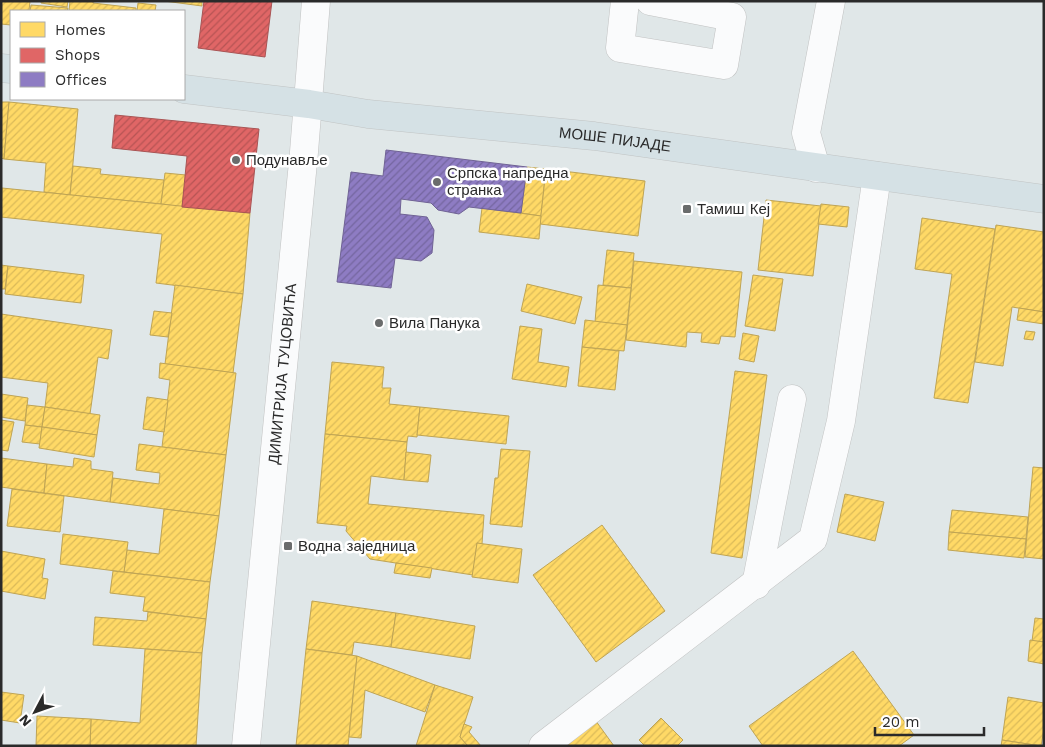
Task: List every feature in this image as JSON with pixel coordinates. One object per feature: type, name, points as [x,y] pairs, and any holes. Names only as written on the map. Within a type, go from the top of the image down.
[{"type":"main road","name":"МОШЕ ПИЈАДЕ","points":[[185,89],[309,104],[368,114],[594,136],[1044,199]]},
{"type":"street","name":"ДИМИТРИЈА ТУЦОВИЋА","points":[[246,746],[309,104],[316,1]]},
{"type":"street","points":[[625,1],[620,48],[724,65],[732,17],[650,1]]},
{"type":"street","points":[[816,168],[806,133],[831,1]]},
{"type":"street","points":[[543,746],[756,585],[813,539],[841,421],[877,176]]},
{"type":"street","points":[[756,585],[792,398]]},
{"type":"building: Homes","points":[[1,1],[30,1],[29,10],[10,10],[10,25],[1,24]]},
{"type":"building: Homes","points":[[41,1],[68,1],[67,7],[41,3]]},
{"type":"building: Homes","points":[[70,1],[93,1],[93,3],[136,8],[136,10],[69,10]]},
{"type":"building: Homes","points":[[164,1],[202,1],[202,6]]},
{"type":"building: Homes","points":[[138,3],[156,5],[155,10],[137,10]]},
{"type":"building: Homes","points":[[31,5],[68,8],[67,10],[30,10]]},
{"type":"building: Homes","points":[[1,102],[9,102],[4,159],[1,158]]},
{"type":"building: Homes","points":[[9,102],[78,109],[70,195],[44,192],[46,163],[4,159]]},
{"type":"building: Homes","points":[[73,166],[101,169],[100,174],[164,180],[161,204],[70,195]]},
{"type":"building: Homes","points":[[527,167],[546,169],[541,216],[521,213]]},
{"type":"building: Homes","points":[[546,169],[645,181],[638,236],[540,224]]},
{"type":"building: Homes","points":[[165,173],[186,175],[182,207],[161,204]]},
{"type":"building: Homes","points":[[2,188],[250,213],[243,294],[156,283],[162,234],[1,217]]},
{"type":"building: Homes","points":[[766,200],[821,206],[813,276],[758,270]]},
{"type":"building: Homes","points":[[821,204],[849,207],[847,227],[818,224]]},
{"type":"building: Homes","points":[[482,208],[541,216],[539,239],[479,232]]},
{"type":"building: Homes","points":[[922,218],[995,229],[968,403],[934,398],[952,274],[915,269]]},
{"type":"building: Homes","points":[[996,225],[1044,232],[1044,312],[1012,307],[1003,366],[975,362]]},
{"type":"building: Homes","points":[[607,250],[634,253],[631,288],[603,285]]},
{"type":"building: Homes","points":[[634,261],[742,272],[735,337],[721,336],[719,344],[701,342],[702,333],[687,332],[686,347],[626,340]]},
{"type":"building: Homes","points":[[1,265],[8,266],[5,289],[1,289]]},
{"type":"building: Homes","points":[[8,266],[84,275],[81,303],[5,294]]},
{"type":"building: Homes","points":[[753,275],[783,279],[775,331],[745,326]]},
{"type":"building: Homes","points":[[527,284],[582,297],[575,324],[521,311]]},
{"type":"building: Homes","points":[[175,285],[243,294],[233,373],[165,364]]},
{"type":"building: Homes","points":[[598,285],[631,288],[627,325],[595,322]]},
{"type":"building: Homes","points":[[1019,308],[1044,312],[1044,324],[1017,320]]},
{"type":"building: Homes","points":[[154,311],[172,313],[168,337],[150,335]]},
{"type":"building: Homes","points":[[1,314],[112,330],[108,359],[98,357],[90,414],[45,407],[48,383],[1,377]]},
{"type":"building: Homes","points":[[585,320],[627,325],[624,351],[582,347]]},
{"type":"building: Homes","points":[[520,326],[542,329],[538,362],[569,367],[566,387],[512,379]]},
{"type":"building: Homes","points":[[1026,331],[1035,332],[1033,340],[1024,339]]},
{"type":"building: Homes","points":[[743,333],[759,336],[754,362],[739,359]]},
{"type":"building: Homes","points":[[582,347],[619,351],[615,390],[578,386]]},
{"type":"building: Homes","points":[[332,362],[384,367],[382,388],[391,388],[389,404],[420,407],[417,437],[408,436],[407,442],[325,434]]},
{"type":"building: Homes","points":[[160,363],[236,373],[226,455],[162,447],[170,380],[159,378]]},
{"type":"building: Homes","points":[[735,371],[767,375],[742,558],[711,553]]},
{"type":"building: Homes","points":[[1,394],[28,398],[25,421],[1,417]]},
{"type":"building: Homes","points":[[147,397],[168,400],[164,432],[143,429]]},
{"type":"building: Homes","points":[[27,405],[45,407],[42,427],[25,425]]},
{"type":"building: Homes","points":[[45,407],[100,415],[97,435],[42,427]]},
{"type":"building: Homes","points":[[420,407],[509,416],[506,444],[417,435]]},
{"type":"building: Homes","points":[[1,420],[14,422],[8,451],[1,450]]},
{"type":"building: Homes","points":[[25,425],[42,427],[40,444],[22,442]]},
{"type":"building: Homes","points":[[42,427],[97,435],[94,457],[39,448]]},
{"type":"building: Homes","points":[[325,434],[407,442],[404,480],[371,476],[368,504],[484,515],[482,544],[477,543],[473,575],[370,559],[346,531],[347,526],[317,523]]},
{"type":"building: Homes","points":[[139,444],[226,455],[219,516],[110,502],[113,478],[159,484],[160,473],[136,470]]},
{"type":"building: Homes","points":[[501,449],[530,451],[522,527],[490,524],[495,478],[498,478]]},
{"type":"building: Homes","points":[[406,452],[431,455],[428,482],[404,480]]},
{"type":"building: Homes","points":[[1,458],[47,464],[44,493],[1,487]]},
{"type":"building: Homes","points":[[74,458],[91,461],[91,469],[113,472],[110,502],[44,493],[47,464],[73,467]]},
{"type":"building: Homes","points":[[1033,467],[1044,468],[1044,559],[1025,557]]},
{"type":"building: Homes","points":[[12,489],[64,496],[60,532],[7,526]]},
{"type":"building: Homes","points":[[845,494],[884,502],[875,541],[837,532]]},
{"type":"building: Homes","points":[[164,509],[219,516],[210,582],[124,572],[127,550],[159,554]]},
{"type":"building: Homes","points":[[952,510],[1028,517],[1026,539],[949,532]]},
{"type":"building: Homes","points":[[602,525],[665,611],[596,662],[533,575]]},
{"type":"building: Homes","points":[[949,532],[1026,539],[1024,558],[948,550]]},
{"type":"building: Homes","points":[[63,534],[128,542],[124,572],[60,564]]},
{"type":"building: Homes","points":[[477,543],[522,549],[518,583],[472,577]]},
{"type":"building: Homes","points":[[1,551],[45,559],[42,578],[48,579],[45,599],[1,591]]},
{"type":"building: Homes","points":[[396,563],[432,568],[430,578],[394,573]]},
{"type":"building: Homes","points":[[113,571],[210,582],[206,619],[143,611],[145,597],[110,593]]},
{"type":"building: Homes","points":[[312,601],[396,613],[391,647],[354,642],[352,655],[306,649]]},
{"type":"building: Homes","points":[[148,612],[206,619],[202,653],[93,645],[95,617],[147,621]]},
{"type":"building: Homes","points":[[396,613],[475,626],[470,659],[391,647]]},
{"type":"building: Homes","points":[[1035,618],[1044,619],[1044,642],[1032,641]]},
{"type":"building: Homes","points":[[1030,640],[1044,642],[1044,664],[1028,661]]},
{"type":"building: Homes","points":[[145,649],[202,653],[196,746],[90,746],[91,719],[140,723]]},
{"type":"building: Homes","points":[[306,649],[357,656],[348,746],[296,746]]},
{"type":"building: Homes","points":[[853,651],[914,735],[899,746],[763,746],[749,726]]},
{"type":"building: Homes","points":[[357,656],[435,685],[425,712],[365,690],[361,738],[349,737]]},
{"type":"building: Homes","points":[[435,685],[473,697],[460,737],[468,746],[416,746]]},
{"type":"building: Homes","points":[[1,692],[24,695],[20,723],[1,720]]},
{"type":"building: Homes","points":[[1008,697],[1044,703],[1044,729],[1041,746],[1002,740]]},
{"type":"building: Homes","points":[[37,716],[91,719],[90,746],[36,746]]},
{"type":"building: Homes","points":[[593,717],[614,746],[553,746]]},
{"type":"building: Homes","points":[[661,718],[683,740],[677,746],[645,746],[639,740]]},
{"type":"building: Homes","points":[[464,724],[472,727],[469,732],[481,746],[468,746],[460,737]]},
{"type":"building: Homes","points":[[1002,740],[1041,746],[1001,746]]},
{"type":"building: Shops","points":[[204,1],[272,1],[265,57],[198,48]]},
{"type":"building: Shops","points":[[115,115],[259,129],[250,213],[182,207],[187,156],[112,148]]},
{"type":"building: Offices","points":[[386,150],[527,167],[521,213],[469,207],[459,214],[438,210],[431,203],[401,199],[400,214],[427,217],[434,230],[432,253],[421,261],[395,258],[391,288],[337,282],[351,172],[383,176]]},
{"type":"place","name":"Подунавље","points":[[236,160]]},
{"type":"place","name":"Српска напредна странка","points":[[437,182]]},
{"type":"place","name":"Тамиш Кеј","points":[[687,209]]},
{"type":"place","name":"Вила Панука","points":[[379,323]]},
{"type":"place","name":"Водна заједница","points":[[288,546]]}]
